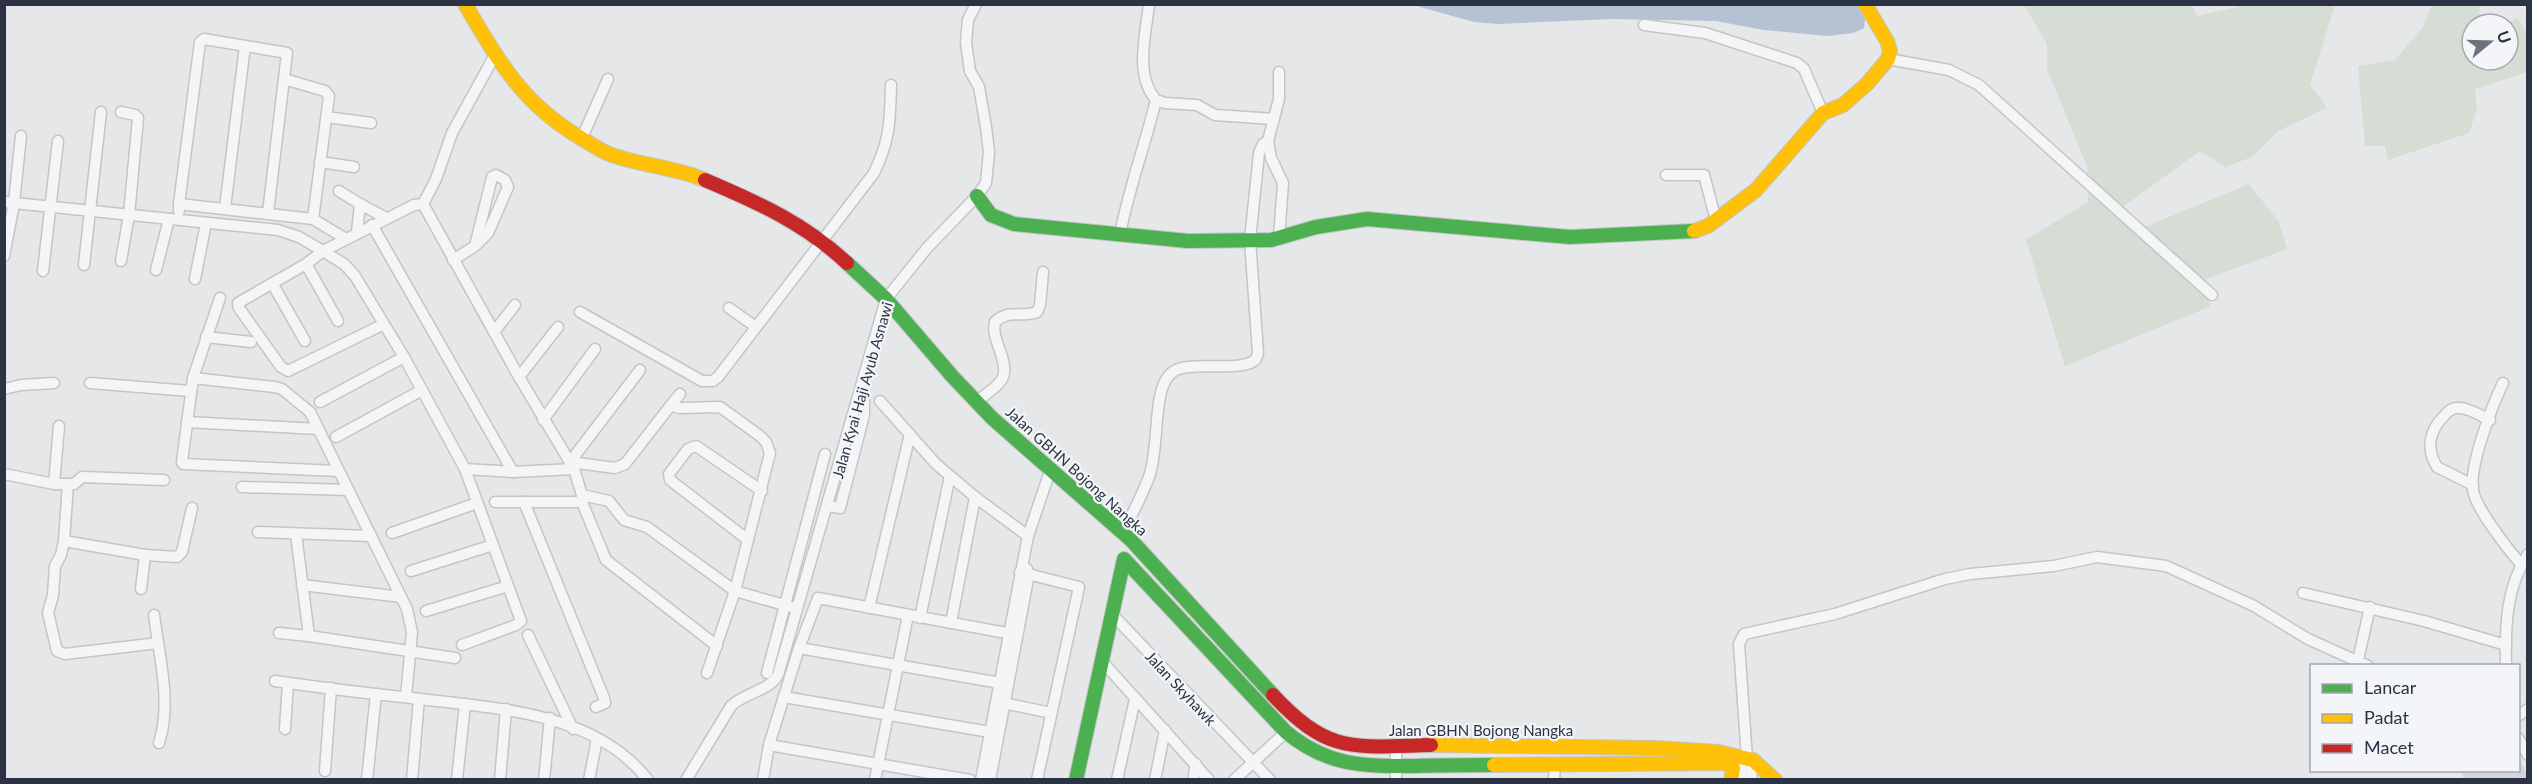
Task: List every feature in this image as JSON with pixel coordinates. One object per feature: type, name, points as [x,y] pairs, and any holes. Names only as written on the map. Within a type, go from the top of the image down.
[{"type":"street","name":"Jalan GBHN Bojong Nangka","points":[[465,4],[495,55],[536,107],[581,140],[624,160],[701,178],[753,200],[794,221],[822,240],[886,299],[976,402],[1050,471],[1127,537],[1282,704],[1318,735],[1339,744],[1365,747],[1464,744],[1656,748],[1718,752],[1748,759]]},
{"type":"street","name":"Jalan Kyai Haji Ayub Asnawi","points":[[689,775],[713,732],[731,706],[740,697],[774,682],[790,607],[828,506],[886,299],[927,248],[977,196],[986,183],[989,152],[979,87],[970,71],[966,43],[968,20],[976,4]]},
{"type":"street","points":[[1120,234],[1132,179],[1143,153],[1156,100],[1144,78],[1143,66],[1149,4]]},
{"type":"street","points":[[977,196],[991,214],[1014,224],[1188,241],[1279,238],[1316,227],[1367,219],[1570,237],[1698,231],[1756,190],[1801,135],[1823,113],[1843,105],[1867,84],[1888,59],[1890,51],[1887,41],[1865,4]]},
{"type":"street","points":[[1644,26],[1705,33],[1797,63],[1804,69],[1823,113]]},
{"type":"street","points":[[156,270],[176,214],[200,42],[204,39],[287,53],[268,213]]},
{"type":"street","points":[[225,208],[245,46]]},
{"type":"street","points":[[423,204],[436,179],[452,134],[495,55]]},
{"type":"street","points":[[1888,59],[1949,70],[1979,85],[2212,295]]},
{"type":"street","points":[[1279,72],[1279,99],[1268,141],[1271,158],[1283,183],[1279,238]]},
{"type":"street","points":[[284,79],[328,93],[327,117],[313,219]]},
{"type":"street","points":[[581,140],[608,79]]},
{"type":"street","points":[[580,312],[702,381],[708,382],[718,377],[874,173],[884,152],[890,128],[891,85]]},
{"type":"street","points":[[1156,100],[1165,103],[1191,104],[1209,114],[1223,117],[1274,119]]},
{"type":"street","points":[[84,265],[101,112]]},
{"type":"street","points":[[121,112],[135,115],[138,118],[129,215],[121,261]]},
{"type":"street","points":[[327,117],[371,123]]},
{"type":"street","points":[[4,256],[9,202],[21,136]]},
{"type":"street","points":[[43,271],[58,141]]},
{"type":"street","points":[[1076,780],[1127,537],[1149,474],[1160,397],[1166,377],[1178,369],[1198,365],[1246,364],[1256,359],[1258,353],[1250,240],[1259,153],[1263,144],[1268,141]]},
{"type":"street","points":[[320,162],[354,167]]},
{"type":"street","points":[[453,260],[475,246],[488,233],[508,187],[505,180],[496,175],[492,177],[475,246]]},
{"type":"street","points":[[1666,175],[1704,175],[1716,220]]},
{"type":"street","points":[[339,191],[386,218]]},
{"type":"street","points":[[9,202],[129,215],[176,214],[225,208],[313,219],[335,244],[344,264],[355,276],[472,470],[477,502],[521,621],[519,624],[462,645]]},
{"type":"street","points":[[357,233],[360,204]]},
{"type":"street","points":[[384,324],[292,370],[285,371],[238,306],[241,300],[306,264],[335,244],[414,205],[423,204]]},
{"type":"street","points":[[423,204],[543,420],[572,465],[606,560],[717,646]]},
{"type":"street","points":[[176,214],[206,223],[278,230],[335,244]]},
{"type":"street","points":[[195,279],[206,223]]},
{"type":"street","points":[[372,225],[513,472]]},
{"type":"street","points":[[306,264],[338,321]]},
{"type":"street","points":[[976,402],[1005,376],[1006,366],[995,336],[994,322],[1000,316],[1008,314],[1024,316],[1037,312],[1040,305],[1043,272]]},
{"type":"street","points":[[272,283],[305,340]]},
{"type":"street","points":[[220,298],[190,391],[183,464],[338,471]]},
{"type":"street","points":[[494,332],[515,304]]},
{"type":"street","points":[[729,308],[756,327]]},
{"type":"street","points":[[519,377],[558,327]]},
{"type":"street","points":[[206,337],[251,342]]},
{"type":"street","points":[[543,420],[595,349]]},
{"type":"street","points":[[320,402],[404,357]]},
{"type":"street","points":[[572,465],[640,370]]},
{"type":"street","points":[[194,378],[282,389],[310,412],[412,622],[406,697]]},
{"type":"street","points":[[4,389],[21,385],[54,383]]},
{"type":"street","points":[[90,383],[190,391]]},
{"type":"street","points":[[2503,383],[2474,464],[2473,485],[2475,498],[2504,543],[2525,559],[2509,601],[2506,664]]},
{"type":"street","points":[[336,437],[422,390]]},
{"type":"street","points":[[828,506],[840,508],[864,415],[864,402],[860,393]]},
{"type":"street","points":[[472,470],[513,472],[572,465],[615,468],[625,465],[680,394]]},
{"type":"street","points":[[880,401],[950,476],[1028,536]]},
{"type":"street","points":[[671,405],[679,408],[720,407],[760,436],[766,442],[770,453],[735,591],[707,673]]},
{"type":"street","points":[[2473,485],[2437,467],[2430,449],[2431,437],[2436,424],[2447,412],[2455,408],[2463,407],[2490,420]]},
{"type":"street","points":[[187,422],[318,429]]},
{"type":"street","points":[[54,484],[58,426]]},
{"type":"street","points":[[869,608],[910,434]]},
{"type":"street","points":[[748,540],[688,496],[670,480],[669,474],[688,449],[696,446],[762,491]]},
{"type":"street","points":[[768,673],[790,607],[824,458],[839,466]]},
{"type":"street","points":[[990,780],[1000,702],[1025,570],[1028,536],[1050,471]]},
{"type":"street","points":[[4,474],[54,484],[76,483],[82,477],[164,480]]},
{"type":"street","points":[[920,618],[950,476]]},
{"type":"street","points":[[68,484],[64,541],[61,555],[54,566],[53,595],[48,613],[57,651],[65,654],[158,643]]},
{"type":"street","points":[[242,487],[348,490]]},
{"type":"street","points":[[951,623],[975,497]]},
{"type":"street","points":[[495,502],[582,498],[609,501],[624,520],[647,527],[666,539],[735,591],[790,607]]},
{"type":"street","points":[[392,533],[477,502]]},
{"type":"street","points":[[524,502],[604,698],[605,704],[596,707]]},
{"type":"street","points":[[64,541],[144,555],[181,555],[192,508]]},
{"type":"street","points":[[258,532],[371,536]]},
{"type":"street","points":[[296,534],[309,636]]},
{"type":"street","points":[[411,571],[493,545]]},
{"type":"street","points":[[141,589],[144,555]]},
{"type":"street","points":[[1751,780],[1738,644],[1744,634],[1835,614],[1929,584],[1970,574],[2054,566],[2086,557],[2166,566],[2254,606],[2308,639],[2365,664]]},
{"type":"street","points":[[1124,559],[1286,732],[1308,749],[1329,759],[1396,772],[1555,765],[1726,763],[1732,768],[1731,780]]},
{"type":"street","points":[[1025,570],[1079,587],[1037,780]]},
{"type":"street","points":[[302,585],[401,597]]},
{"type":"street","points":[[426,611],[508,586]]},
{"type":"street","points":[[2303,593],[2370,607],[2506,645]]},
{"type":"street","points":[[764,780],[769,745],[799,648],[818,598],[1013,634]]},
{"type":"street","points":[[2358,660],[2370,607]]},
{"type":"street","name":"Jalan Skyhawk","points":[[1111,613],[1269,780]]},
{"type":"street","points":[[154,615],[162,675],[163,717],[159,743]]},
{"type":"street","points":[[875,780],[908,615]]},
{"type":"street","points":[[279,633],[456,658]]},
{"type":"street","points":[[528,635],[573,729]]},
{"type":"street","points":[[799,648],[1004,683]]},
{"type":"street","points":[[1101,660],[1209,780]]},
{"type":"street","points":[[275,681],[506,709],[550,718],[597,739],[636,764],[648,780]]},
{"type":"street","points":[[285,729],[288,683]]},
{"type":"street","points":[[325,771],[331,688]]},
{"type":"street","points":[[367,780],[376,694]]},
{"type":"street","points":[[784,697],[990,732]]},
{"type":"street","points":[[412,780],[419,699]]},
{"type":"street","points":[[1117,780],[1135,699]]},
{"type":"street","points":[[1000,702],[1051,712]]},
{"type":"street","points":[[981,780],[990,732],[1000,702]]},
{"type":"street","points":[[457,780],[465,704]]},
{"type":"street","points":[[500,780],[506,709]]},
{"type":"street","points":[[544,780],[550,718]]},
{"type":"street","points":[[1155,780],[1165,730]]},
{"type":"street","points":[[1234,780],[1286,732]]},
{"type":"street","points":[[589,780],[597,739]]},
{"type":"street","points":[[2520,741],[2528,755]]},
{"type":"street","points":[[769,745],[970,780]]},
{"type":"street","points":[[1396,746],[1396,772]]},
{"type":"street","points":[[1741,780],[1748,759]]},
{"type":"street","points":[[1748,759],[1762,766],[1775,780]]},
{"type":"street","points":[[1193,780],[1196,764]]},
{"type":"street","points":[[1554,780],[1555,765]]},
{"type":"shaded area","points":[[2024,5],[2192,5],[2197,16],[2246,5],[2335,5],[2310,85],[2327,108],[2278,131],[2252,157],[2225,167],[2200,151],[2124,206],[2140,229],[2249,184],[2279,222],[2287,249],[2201,281],[2211,306],[2065,366],[2026,240],[2088,202],[2087,167],[2047,69],[2047,44]]},
{"type":"shaded area","points":[[2432,5],[2480,5],[2480,12],[2460,12],[2460,72],[2520,72],[2520,22],[2527,33],[2527,72],[2475,89],[2477,109],[2469,133],[2388,160],[2385,146],[2365,146],[2358,66],[2395,60],[2423,27]]},
{"type":"shaded area","points":[[2520,761],[2527,774],[2527,779],[2463,779],[2463,772],[2520,772]]},
{"type":"water","points":[[1856,4],[1865,20],[1864,28],[1853,33],[1827,36],[1764,30],[1716,21],[1612,19],[1498,24],[1474,22],[1413,5]]},
{"type":"traffic: fast","points":[[977,196],[991,215],[1014,224],[1188,241],[1271,240],[1316,227],[1367,219],[1570,237],[1694,231]]},
{"type":"traffic: fast","points":[[847,263],[886,299],[952,376],[992,418],[1131,540],[1273,695]]},
{"type":"traffic: fast","points":[[1076,780],[1124,559],[1286,732],[1302,744],[1332,758],[1363,764],[1494,765]]},
{"type":"traffic: slow","points":[[465,4],[514,81],[544,112],[563,126],[608,154],[705,180]]},
{"type":"traffic: slow","points":[[1694,231],[1708,226],[1756,190],[1823,113],[1843,105],[1867,84],[1888,59],[1890,51],[1887,41],[1865,4]]},
{"type":"traffic: slow","points":[[1431,745],[1656,748],[1718,752],[1753,760],[1775,780]]},
{"type":"traffic: slow","points":[[1494,765],[1726,763],[1733,768],[1731,780]]},
{"type":"traffic: jam","points":[[705,180],[780,215],[814,236],[847,263]]},
{"type":"traffic: jam","points":[[1273,695],[1310,728],[1327,738],[1362,746],[1431,745]]}]
